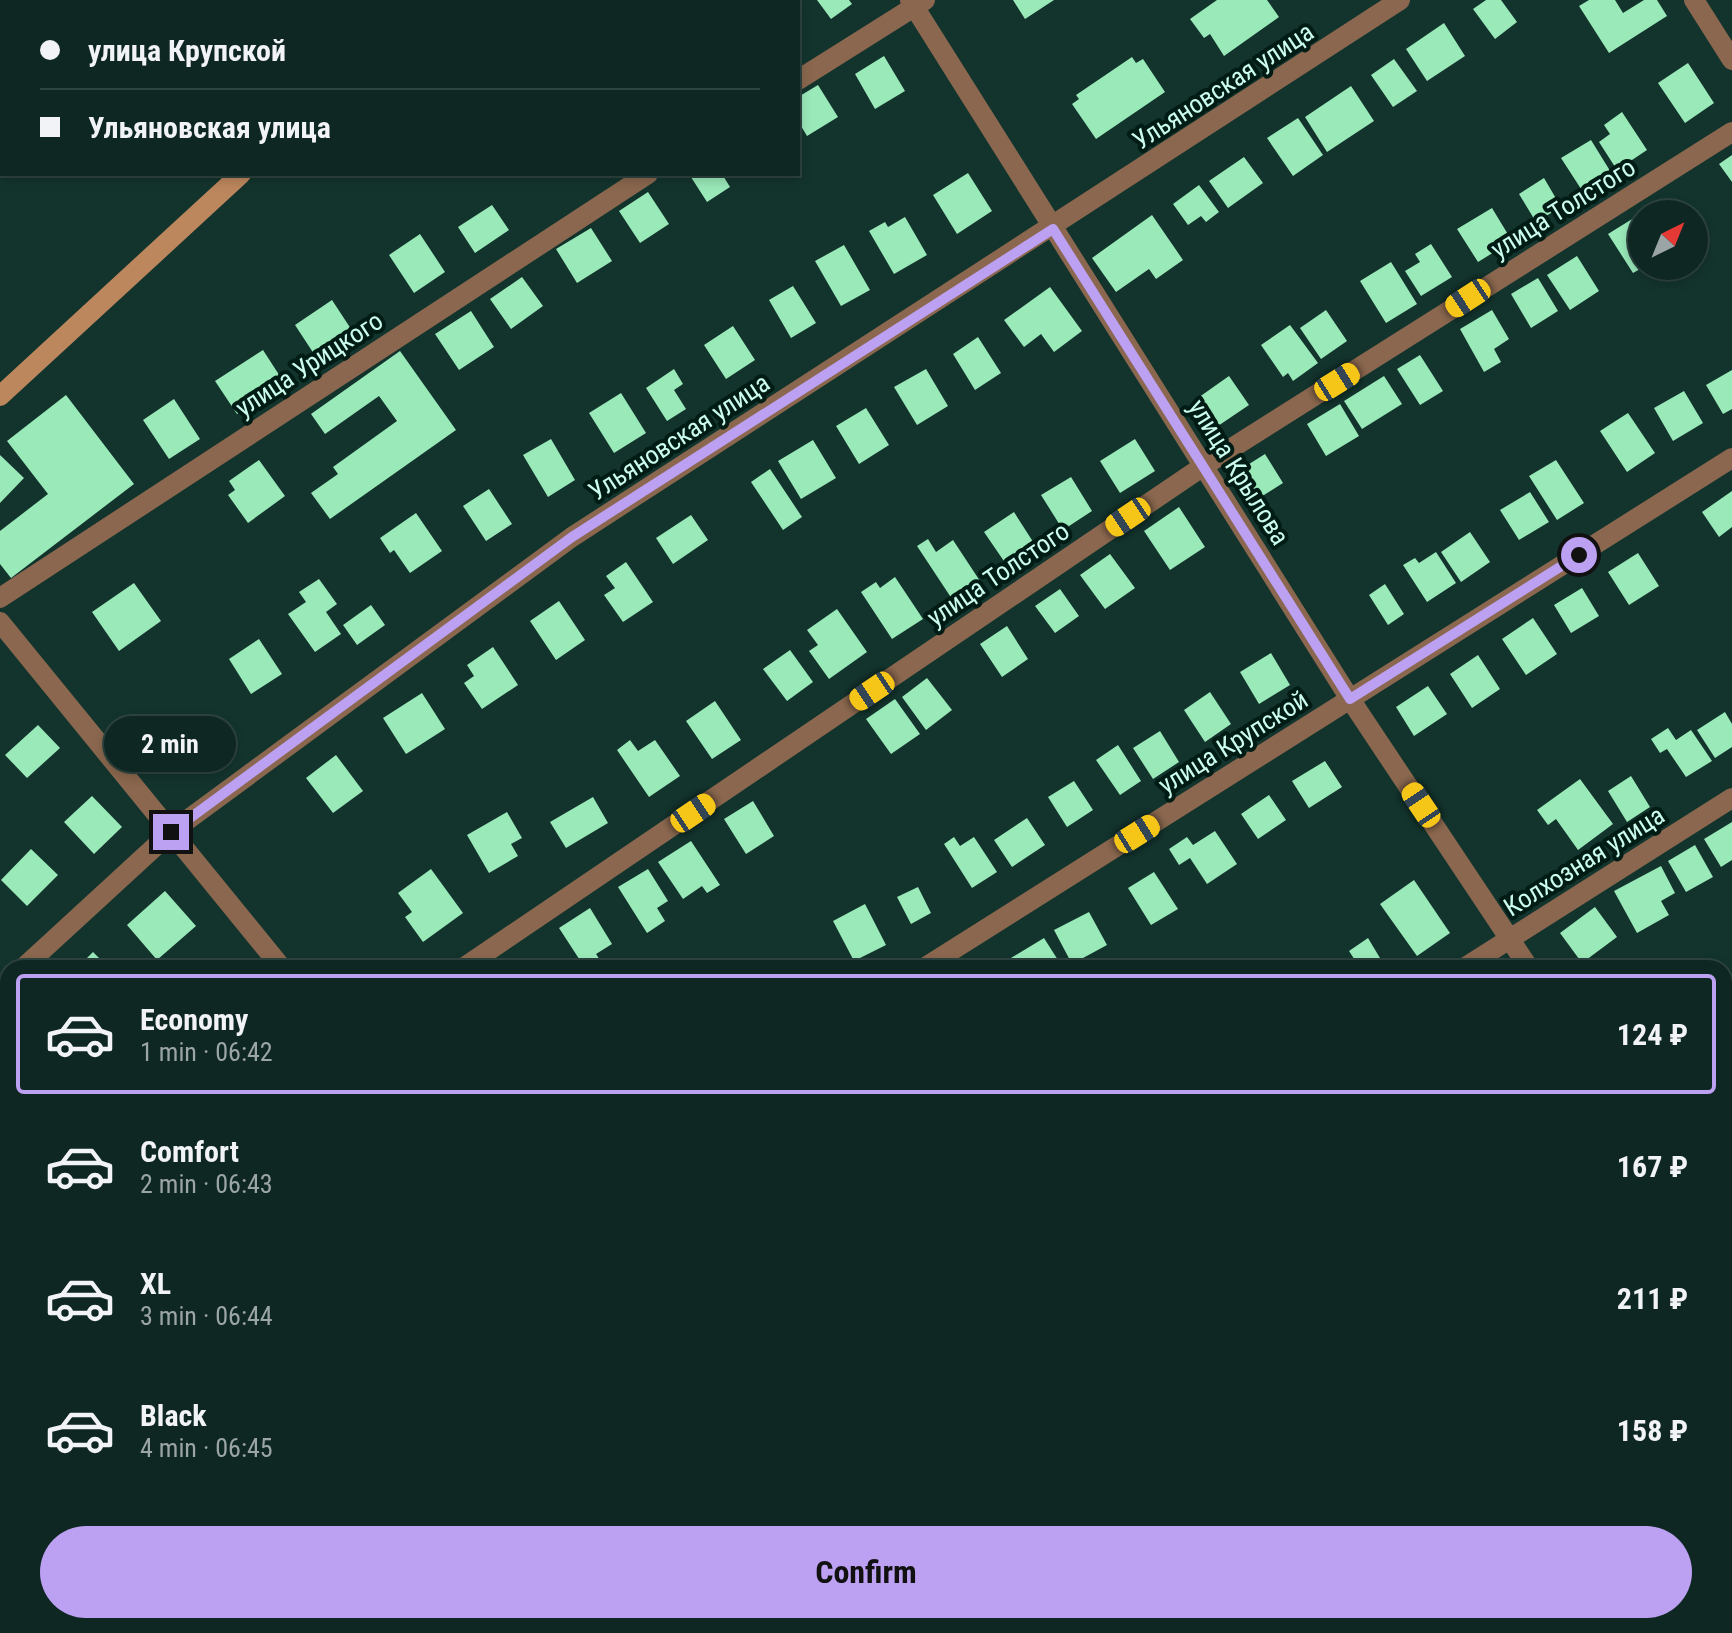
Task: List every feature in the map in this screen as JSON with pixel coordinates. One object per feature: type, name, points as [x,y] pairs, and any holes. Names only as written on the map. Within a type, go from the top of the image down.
[{"type":"street","name":"Ульяновская улица","points":[[32,960],[171,832],[572,537],[1053,229],[1400,0]]},
{"type":"street","points":[[1694,0],[1732,60]]},
{"type":"street","name":"улица Крылова","points":[[916,2],[1053,229],[1205,465],[1350,699],[1524,960]]},
{"type":"street","points":[[800,79],[916,2]]},
{"type":"street","name":"улица Толстого","points":[[475,960],[1205,465],[1732,132]]},
{"type":"street","points":[[0,396],[239,176]]},
{"type":"street","name":"улица Урицкого","points":[[0,598],[645,176]]},
{"type":"street","name":"улица Крупской","points":[[937,960],[1732,458]]},
{"type":"street","points":[[0,622],[275,960]]},
{"type":"street","name":"Колхозная улица","points":[[1476,960],[1732,798]]},
{"type":"building","points":[[817,0],[849,0],[852,4],[831,19]]},
{"type":"building","points":[[1013,0],[1054,0],[1025,19]]},
{"type":"building","points":[[1217,0],[1267,0],[1279,17],[1224,56],[1210,34],[1204,38],[1190,19]]},
{"type":"building","points":[[1486,0],[1501,0],[1517,22],[1495,39],[1473,9]]},
{"type":"building","points":[[1589,0],[1615,0],[1623,13],[1644,0],[1657,0],[1667,16],[1609,53],[1579,6]]},
{"type":"building","points":[[1444,23],[1465,56],[1427,81],[1406,49]]},
{"type":"building","points":[[884,56],[905,91],[875,109],[855,74]]},
{"type":"building","points":[[1132,57],[1136,63],[1143,59],[1165,92],[1096,139],[1072,104],[1079,99],[1076,95]]},
{"type":"building","points":[[1394,59],[1417,91],[1393,107],[1371,75]]},
{"type":"building","points":[[1688,63],[1714,103],[1685,123],[1658,83]]},
{"type":"building","points":[[818,85],[838,117],[807,136],[800,124],[800,96]]},
{"type":"building","points":[[1351,86],[1374,121],[1327,152],[1305,117]]},
{"type":"building","points":[[1622,112],[1647,150],[1617,170],[1599,142],[1610,134],[1604,125]]},
{"type":"building","points":[[1298,118],[1323,155],[1293,176],[1267,138]]},
{"type":"building","points":[[1591,140],[1612,174],[1583,192],[1561,158]]},
{"type":"building","points":[[1732,155],[1732,182],[1719,164]]},
{"type":"building","points":[[1244,157],[1263,183],[1228,208],[1209,181]]},
{"type":"building","points":[[968,173],[992,211],[957,234],[933,195]]},
{"type":"building","points":[[690,176],[723,176],[730,187],[707,202]]},
{"type":"building","points":[[1544,178],[1561,207],[1536,222],[1519,194]]},
{"type":"building","points":[[1199,185],[1219,212],[1206,222],[1201,216],[1188,225],[1173,204]]},
{"type":"building","points":[[648,192],[669,224],[640,243],[619,211]]},
{"type":"building","points":[[492,205],[509,230],[475,253],[458,227]]},
{"type":"building","points":[[1492,208],[1512,241],[1478,262],[1457,229]]},
{"type":"building","points":[[1152,215],[1183,260],[1156,279],[1149,269],[1116,292],[1092,258]]},
{"type":"building","points":[[905,217],[927,255],[894,274],[869,231],[885,222],[888,227]]},
{"type":"building","points":[[1628,222],[1628,265],[1608,234]]},
{"type":"building","points":[[591,228],[612,261],[577,283],[556,249]]},
{"type":"building","points":[[420,234],[445,272],[414,293],[389,255]]},
{"type":"building","points":[[1431,244],[1452,277],[1421,296],[1405,271],[1420,262],[1415,254]]},
{"type":"building","points":[[844,245],[870,290],[841,306],[815,261]]},
{"type":"building","points":[[1577,256],[1599,291],[1570,310],[1547,275]]},
{"type":"building","points":[[1391,262],[1417,304],[1386,323],[1360,281]]},
{"type":"building","points":[[522,277],[543,306],[511,329],[490,299]]},
{"type":"building","points":[[1538,278],[1558,311],[1531,328],[1511,294]]},
{"type":"building","points":[[793,286],[816,323],[791,338],[769,300]]},
{"type":"building","points":[[1050,287],[1082,331],[1054,352],[1041,334],[1024,347],[1004,320]]},
{"type":"building","points":[[332,300],[353,332],[316,357],[295,325]]},
{"type":"building","points":[[1326,310],[1347,341],[1321,359],[1300,328]]},
{"type":"building","points":[[1492,310],[1509,339],[1494,349],[1501,362],[1484,372],[1460,329]]},
{"type":"building","points":[[471,311],[494,347],[459,370],[435,334]]},
{"type":"building","points":[[1290,325],[1318,363],[1293,381],[1288,373],[1283,377],[1261,345]]},
{"type":"building","points":[[733,326],[755,360],[726,379],[704,345]]},
{"type":"building","points":[[978,337],[1001,373],[975,390],[953,354]]},
{"type":"building","points":[[263,350],[285,384],[237,414],[215,381]]},
{"type":"building","points":[[400,351],[456,430],[330,519],[311,493],[338,474],[333,467],[397,421],[379,396],[325,434],[311,414]]},
{"type":"building","points":[[1420,355],[1443,391],[1420,405],[1397,369]]},
{"type":"building","points":[[674,369],[683,384],[674,390],[686,409],[667,421],[646,388]]},
{"type":"building","points":[[926,369],[948,406],[917,425],[894,387]]},
{"type":"building","points":[[1732,370],[1732,409],[1723,414],[1706,385]]},
{"type":"building","points":[[1229,376],[1249,405],[1215,428],[1195,400]]},
{"type":"building","points":[[1384,376],[1402,404],[1362,429],[1344,401]]},
{"type":"building","points":[[1684,391],[1703,423],[1673,441],[1654,408]]},
{"type":"building","points":[[621,393],[646,433],[614,453],[589,413]]},
{"type":"building","points":[[66,395],[134,484],[11,578],[0,564],[0,531],[48,494],[7,441]]},
{"type":"building","points":[[174,399],[200,439],[169,459],[143,420]]},
{"type":"building","points":[[1340,404],[1359,436],[1326,456],[1307,424]]},
{"type":"building","points":[[866,408],[889,445],[859,464],[836,426]]},
{"type":"building","points":[[1628,413],[1655,453],[1627,472],[1600,431]]},
{"type":"building","points":[[551,439],[575,480],[548,497],[523,455]]},
{"type":"building","points":[[1135,439],[1155,471],[1120,493],[1100,461]]},
{"type":"building","points":[[813,440],[836,478],[801,499],[778,461]]},
{"type":"building","points":[[1265,454],[1283,483],[1256,500],[1238,471]]},
{"type":"building","points":[[0,455],[24,478],[0,503]]},
{"type":"building","points":[[259,460],[285,496],[248,523],[228,495],[235,490],[229,481]]},
{"type":"building","points":[[1556,460],[1584,503],[1557,520],[1529,476]]},
{"type":"building","points":[[770,469],[802,517],[783,530],[751,482]]},
{"type":"building","points":[[1071,477],[1092,511],[1063,530],[1041,495]]},
{"type":"building","points":[[489,489],[512,524],[486,541],[463,506]]},
{"type":"building","points":[[1732,491],[1732,527],[1719,537],[1702,512]]},
{"type":"building","points":[[1530,492],[1549,522],[1519,540],[1500,510]]},
{"type":"building","points":[[1179,507],[1205,547],[1170,570],[1144,531]]},
{"type":"building","points":[[1014,512],[1037,548],[1008,567],[984,532]]},
{"type":"building","points":[[416,513],[442,551],[410,573],[394,550],[390,553],[380,538]]},
{"type":"building","points":[[691,515],[708,540],[673,564],[656,538]]},
{"type":"building","points":[[1470,532],[1490,562],[1461,582],[1441,552]]},
{"type":"building","points":[[928,539],[936,552],[953,540],[980,581],[952,599],[917,546]]},
{"type":"building","points":[[1436,552],[1456,583],[1427,602],[1403,565],[1415,558],[1419,563]]},
{"type":"building","points":[[1638,553],[1659,586],[1629,605],[1608,572]]},
{"type":"building","points":[[1110,554],[1135,588],[1105,609],[1080,575]]},
{"type":"building","points":[[626,562],[653,602],[623,622],[604,595],[615,588],[606,576]]},
{"type":"building","points":[[895,577],[923,619],[892,639],[861,592],[876,582],[880,588]]},
{"type":"building","points":[[319,579],[337,604],[326,612],[341,634],[315,652],[288,614],[306,602],[299,592]]},
{"type":"building","points":[[134,583],[161,621],[119,651],[92,612]]},
{"type":"building","points":[[1385,584],[1404,614],[1388,625],[1369,595]]},
{"type":"building","points":[[1582,588],[1599,616],[1571,633],[1554,605]]},
{"type":"building","points":[[1060,589],[1079,616],[1055,633],[1035,606]]},
{"type":"building","points":[[559,601],[585,640],[556,660],[530,621]]},
{"type":"building","points":[[371,605],[385,625],[357,645],[343,625]]},
{"type":"building","points":[[837,609],[867,652],[829,679],[809,651],[818,645],[807,630]]},
{"type":"building","points":[[1533,618],[1557,654],[1526,675],[1502,639]]},
{"type":"building","points":[[1007,626],[1028,659],[1002,677],[980,644]]},
{"type":"building","points":[[259,639],[282,674],[251,694],[229,659]]},
{"type":"building","points":[[493,647],[518,685],[482,709],[464,683],[474,676],[467,665]]},
{"type":"building","points":[[790,650],[813,682],[787,701],[763,669]]},
{"type":"building","points":[[1271,653],[1290,685],[1259,704],[1240,672]]},
{"type":"building","points":[[1478,655],[1500,689],[1472,708],[1450,674]]},
{"type":"building","points":[[927,678],[952,710],[926,730],[902,697]]},
{"type":"building","points":[[1428,686],[1447,714],[1414,736],[1396,707]]},
{"type":"building","points":[[1210,692],[1231,724],[1205,742],[1184,710]]},
{"type":"building","points":[[422,693],[445,729],[406,754],[383,718]]},
{"type":"building","points":[[895,699],[920,734],[891,754],[866,719]]},
{"type":"building","points":[[715,701],[741,740],[712,759],[686,721]]},
{"type":"building","points":[[1725,712],[1732,724],[1732,747],[1715,758],[1697,730]]},
{"type":"building","points":[[38,725],[60,748],[27,778],[5,755]]},
{"type":"building","points":[[1668,728],[1676,740],[1691,730],[1712,761],[1686,777],[1667,749],[1660,753],[1651,739]]},
{"type":"building","points":[[1160,731],[1179,762],[1153,779],[1133,748]]},
{"type":"building","points":[[630,740],[638,751],[655,740],[680,776],[649,797],[617,750]]},
{"type":"building","points":[[1118,745],[1141,781],[1120,795],[1096,760]]},
{"type":"building","points":[[336,755],[363,791],[333,813],[306,778]]},
{"type":"building","points":[[1325,761],[1342,787],[1309,808],[1292,781]]},
{"type":"building","points":[[1631,776],[1650,807],[1627,822],[1608,791]]},
{"type":"building","points":[[1580,779],[1613,824],[1578,850],[1556,819],[1548,825],[1537,810]]},
{"type":"building","points":[[1074,781],[1093,810],[1067,827],[1048,797]]},
{"type":"building","points":[[1269,795],[1286,820],[1258,839],[1241,814]]},
{"type":"building","points":[[92,796],[122,827],[94,854],[64,822]]},
{"type":"building","points":[[593,797],[608,823],[566,848],[550,822]]},
{"type":"building","points":[[753,801],[774,836],[746,854],[724,819]]},
{"type":"building","points":[[507,812],[522,838],[511,844],[518,856],[489,873],[467,835]]},
{"type":"building","points":[[1027,818],[1045,845],[1012,867],[994,840]]},
{"type":"building","points":[[1732,822],[1732,860],[1721,867],[1704,839]]},
{"type":"building","points":[[1215,831],[1237,864],[1207,884],[1190,858],[1179,865],[1169,849],[1187,837],[1193,845]]},
{"type":"building","points":[[954,837],[960,846],[974,837],[997,872],[972,888],[944,844]]},
{"type":"building","points":[[691,841],[720,885],[707,893],[702,886],[683,899],[658,862]]},
{"type":"building","points":[[1695,845],[1713,877],[1686,892],[1668,861]]},
{"type":"building","points":[[31,849],[58,875],[27,906],[1,880]]},
{"type":"building","points":[[1661,866],[1675,893],[1661,901],[1669,915],[1637,933],[1614,891]]},
{"type":"building","points":[[431,869],[463,913],[423,942],[405,917],[412,912],[398,893]]},
{"type":"building","points":[[648,869],[668,901],[657,908],[665,921],[647,933],[618,887]]},
{"type":"building","points":[[1154,872],[1178,909],[1151,925],[1128,888]]},
{"type":"building","points":[[1414,880],[1450,933],[1417,956],[1380,904]]},
{"type":"building","points":[[918,887],[931,913],[911,924],[897,897]]},
{"type":"building","points":[[165,891],[196,926],[157,960],[127,925]]},
{"type":"building","points":[[865,904],[886,945],[853,960],[833,921]]},
{"type":"building","points":[[1595,907],[1617,937],[1586,960],[1580,960],[1560,933]]},
{"type":"building","points":[[590,908],[612,944],[596,954],[600,960],[580,960],[559,928]]},
{"type":"building","points":[[1089,912],[1107,945],[1079,960],[1070,960],[1054,930]]},
{"type":"building","points":[[1044,938],[1058,960],[1008,960]]},
{"type":"building","points":[[1368,938],[1381,960],[1355,960],[1349,951]]},
{"type":"building","points":[[93,952],[101,960],[85,960]]},
{"type":"route","points":[[171,832],[572,537],[1053,229],[1205,465],[1350,699],[1579,555]]}]
